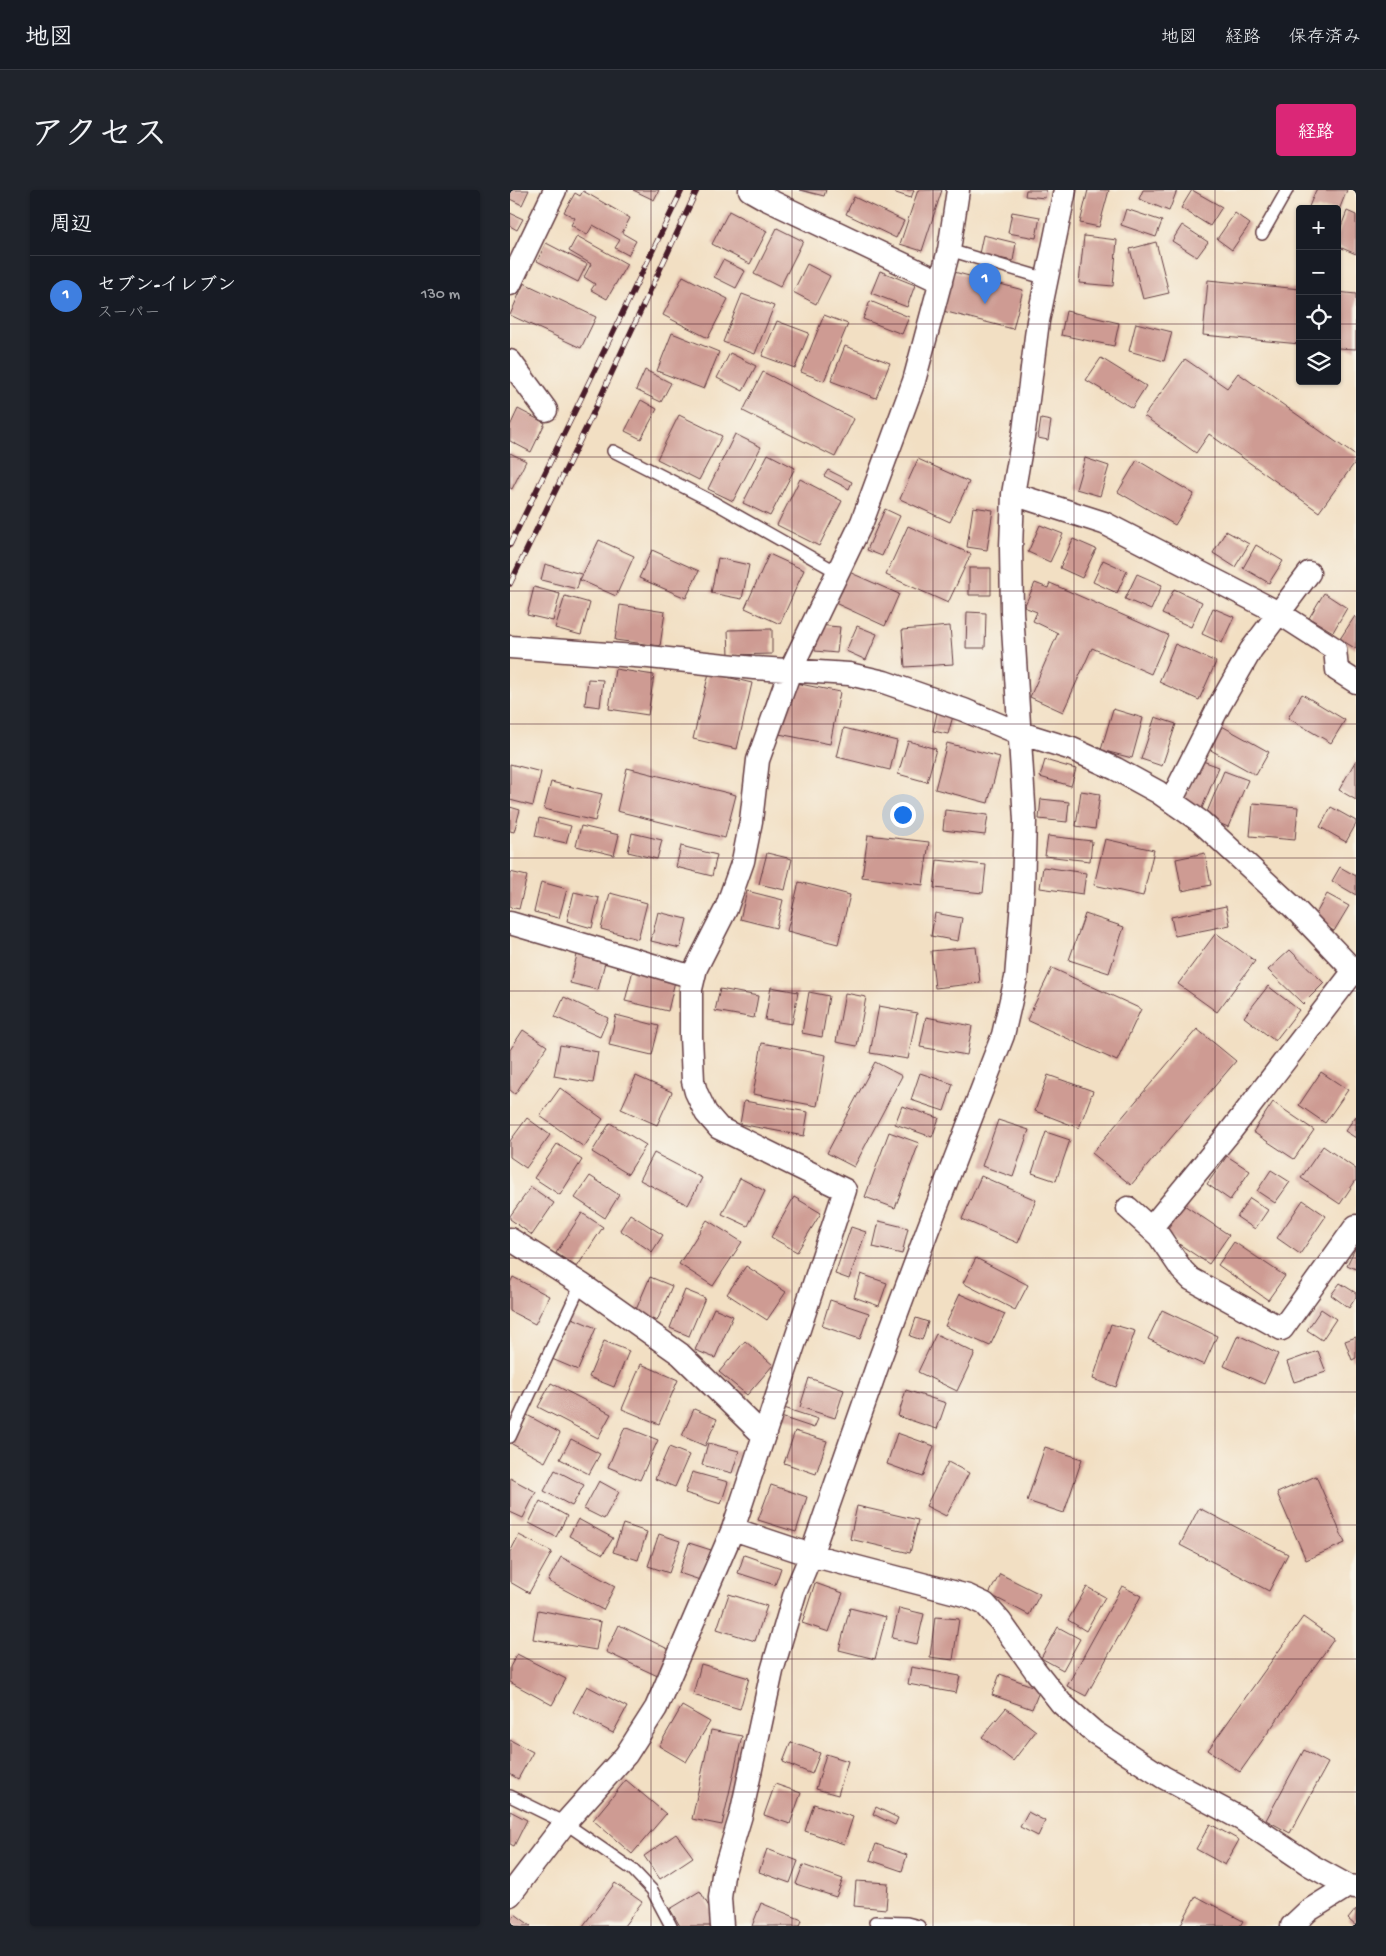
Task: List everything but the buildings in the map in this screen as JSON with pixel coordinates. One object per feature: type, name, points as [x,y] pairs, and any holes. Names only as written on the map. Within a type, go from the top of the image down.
[{"type":"street","points":[[510,284],[555,190]]},
{"type":"street","points":[[750,190],[766,200],[941,282]]},
{"type":"street","points":[[510,1895],[565,1823],[626,1755],[656,1708],[733,1529],[846,1190],[719,1128],[706,1114],[693,1081],[691,989],[696,968],[732,895],[743,860],[751,821],[758,760],[790,671],[862,522],[914,381],[949,250],[958,190]]},
{"type":"street","points":[[722,1926],[720,1898],[723,1875],[741,1815],[772,1671],[795,1593],[811,1555],[889,1334],[1002,1035],[1016,978],[1023,890],[1025,820],[1012,612],[1010,548],[1014,494],[1038,320],[1065,190]]},
{"type":"street","points":[[510,361],[546,410]]},
{"type":"street","points":[[1014,494],[1104,523],[1279,613],[1335,649],[1337,670],[1356,682]]},
{"type":"street","points":[[1172,801],[1219,706],[1251,650],[1309,573]]},
{"type":"street","points":[[510,647],[649,656],[790,671],[850,674],[884,682],[964,710],[1020,733],[1072,750],[1116,769],[1172,801],[1201,822],[1294,908],[1355,972],[1230,1132],[1150,1228]]},
{"type":"street","points":[[510,923],[694,977]]},
{"type":"street","points":[[1128,1208],[1159,1236],[1191,1280],[1282,1329],[1356,1226]]},
{"type":"street","points":[[510,1239],[581,1284],[680,1354],[763,1435]]},
{"type":"street","points":[[733,1529],[811,1555],[968,1596],[985,1604],[1000,1621],[1034,1670],[1061,1703],[1094,1732],[1163,1777],[1243,1820],[1310,1865],[1352,1887]]},
{"type":"street","points":[[1292,1926],[1308,1911],[1352,1887]]},
{"type":"lane","points":[[1262,234],[1287,190]]},
{"type":"lane","points":[[949,250],[1047,279]]},
{"type":"lane","points":[[614,451],[715,503],[837,572]]},
{"type":"lane","points":[[510,1438],[581,1284]]},
{"type":"lane","points":[[510,1796],[565,1823],[633,1870],[652,1890],[672,1926]]},
{"type":"lane","points":[[875,1922],[908,1922],[919,1926]]},
{"type":"railway","points":[[510,545],[682,190]]},
{"type":"railway","points":[[510,584],[587,426],[697,190]]},
{"type":"place","name":"セブン-イレブン","points":[[985,304]]}]
